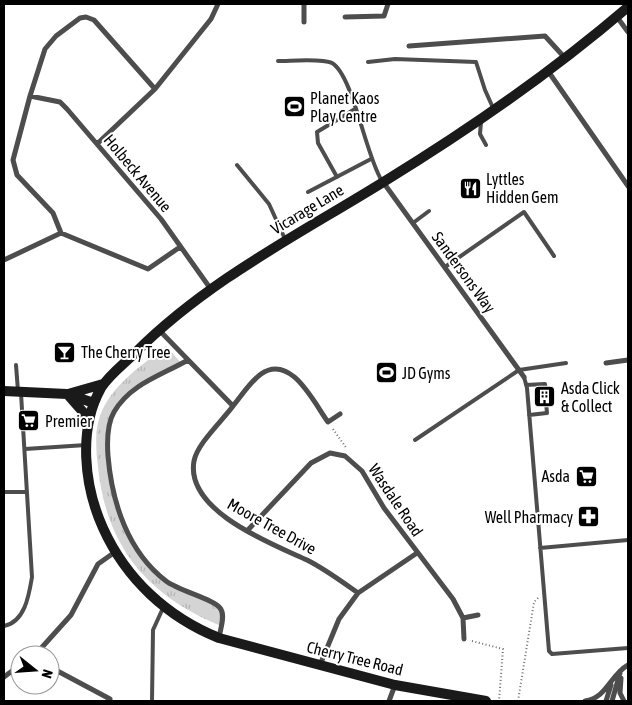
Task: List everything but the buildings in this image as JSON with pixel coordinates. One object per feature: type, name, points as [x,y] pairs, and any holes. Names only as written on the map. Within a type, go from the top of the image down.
[{"type":"street","points":[[98,143],[155,89],[212,19],[218,4]]},
{"type":"street","points":[[304,4],[304,22]]},
{"type":"street","points":[[345,17],[384,16],[388,4]]},
{"type":"street","name":"Vicarage Lane","points":[[94,403],[103,384],[158,330],[210,288],[285,239],[383,182],[482,120],[565,58],[628,7]]},
{"type":"street","points":[[155,89],[94,20],[86,17],[80,18],[50,42],[30,96],[13,160],[14,169],[17,175],[53,213],[61,233],[148,269],[180,247]]},
{"type":"street","points":[[617,17],[628,32]]},
{"type":"street","points":[[410,46],[545,36],[565,58]]},
{"type":"street","points":[[548,71],[628,186]]},
{"type":"street","name":"Holbeck Avenue","points":[[30,96],[60,102],[98,143],[161,219],[210,288]]},
{"type":"street","name":"Sandersons Way","points":[[383,182],[524,377]]},
{"type":"street","points":[[4,260],[61,233]]},
{"type":"street","points":[[158,330],[233,406]]},
{"type":"street","points":[[188,360],[139,386],[123,400],[113,413],[108,440],[109,473],[119,514],[140,553],[166,581],[184,592],[212,602],[220,608],[223,613],[219,638]]},
{"type":"street","points":[[606,363],[628,360]]},
{"type":"street","name":"Moore Tree Drive","points":[[328,422],[296,378],[280,369],[274,369],[262,374],[233,406],[198,451],[194,471],[197,486],[209,505],[248,530],[327,571],[358,593]]},
{"type":"street","points":[[67,394],[103,384]]},
{"type":"street","points":[[4,391],[67,394],[94,403]]},
{"type":"street","points":[[67,394],[83,412],[87,429]]},
{"type":"street","name":"Cherry Tree Road","points":[[94,403],[87,429],[86,445],[95,506],[115,552],[139,584],[164,607],[202,631],[219,638],[395,685],[486,701]]},
{"type":"street","points":[[328,422],[340,414]]},
{"type":"street","points":[[248,530],[311,463],[330,453],[345,456]]},
{"type":"street","name":"Wasdale Road","points":[[345,456],[362,471],[384,508],[453,599],[463,618],[464,639]]},
{"type":"street","points":[[45,645],[76,608],[98,564],[115,552]]},
{"type":"street","points":[[320,666],[338,619],[358,593],[417,553]]},
{"type":"street","points":[[463,618],[478,615]]},
{"type":"street","points":[[584,701],[600,696],[621,670],[628,665]]},
{"type":"street","points":[[612,701],[621,670]]},
{"type":"street","points":[[621,670],[620,693],[624,701]]},
{"type":"street","points":[[60,672],[110,699]]},
{"type":"street","points":[[606,701],[612,680]]},
{"type":"street","points":[[389,701],[395,685]]},
{"type":"lane","points":[[368,62],[395,59],[476,62],[494,111]]},
{"type":"lane","points":[[278,61],[321,61],[334,64],[342,74],[371,159],[383,182]]},
{"type":"lane","points":[[336,177],[318,143],[317,132],[355,109]]},
{"type":"lane","points":[[482,120],[480,134],[486,145]]},
{"type":"lane","points":[[308,192],[371,159]]},
{"type":"lane","points":[[238,165],[269,204],[285,239]]},
{"type":"lane","points":[[413,223],[429,211]]},
{"type":"lane","points":[[445,267],[524,212],[554,256]]},
{"type":"lane","points":[[415,440],[519,370],[566,363]]},
{"type":"lane","points":[[4,626],[15,622],[20,616],[30,591],[32,556],[25,450],[16,365]]},
{"type":"lane","points":[[524,377],[529,415],[549,651],[552,654],[628,648]]},
{"type":"lane","points":[[526,385],[545,384],[546,392]]},
{"type":"lane","points":[[529,415],[547,414],[546,402]]},
{"type":"lane","points":[[25,450],[86,445]]},
{"type":"lane","points":[[4,492],[28,492]]},
{"type":"lane","points":[[540,548],[628,540]]},
{"type":"lane","points":[[152,701],[153,630],[164,607]]},
{"type":"path","points":[[328,422],[347,446],[345,456]]},
{"type":"path","points":[[518,701],[534,602],[544,591]]},
{"type":"path","points":[[464,639],[503,649],[498,701]]},
{"type":"green space","points":[[166,346],[182,364],[139,386],[113,413],[108,451],[119,514],[140,553],[166,581],[220,608],[221,626],[195,614],[172,600],[152,584],[121,545],[110,521],[103,496],[96,446],[99,418],[107,401],[122,383]]},
{"type":"place","name":"Planet Kaos Play Centre","points":[[294,107]]},
{"type":"place","name":"Lyttles Hidden Gem","points":[[470,188]]},
{"type":"place","name":"The Cherry Tree","points":[[65,352]]},
{"type":"place","name":"JD Gyms","points":[[386,373]]},
{"type":"place","name":"Asda Click & Collect","points":[[545,397]]},
{"type":"place","name":"Premier","points":[[29,421]]},
{"type":"place","name":"Asda","points":[[586,476]]},
{"type":"place","name":"Well Pharmacy","points":[[589,517]]}]
